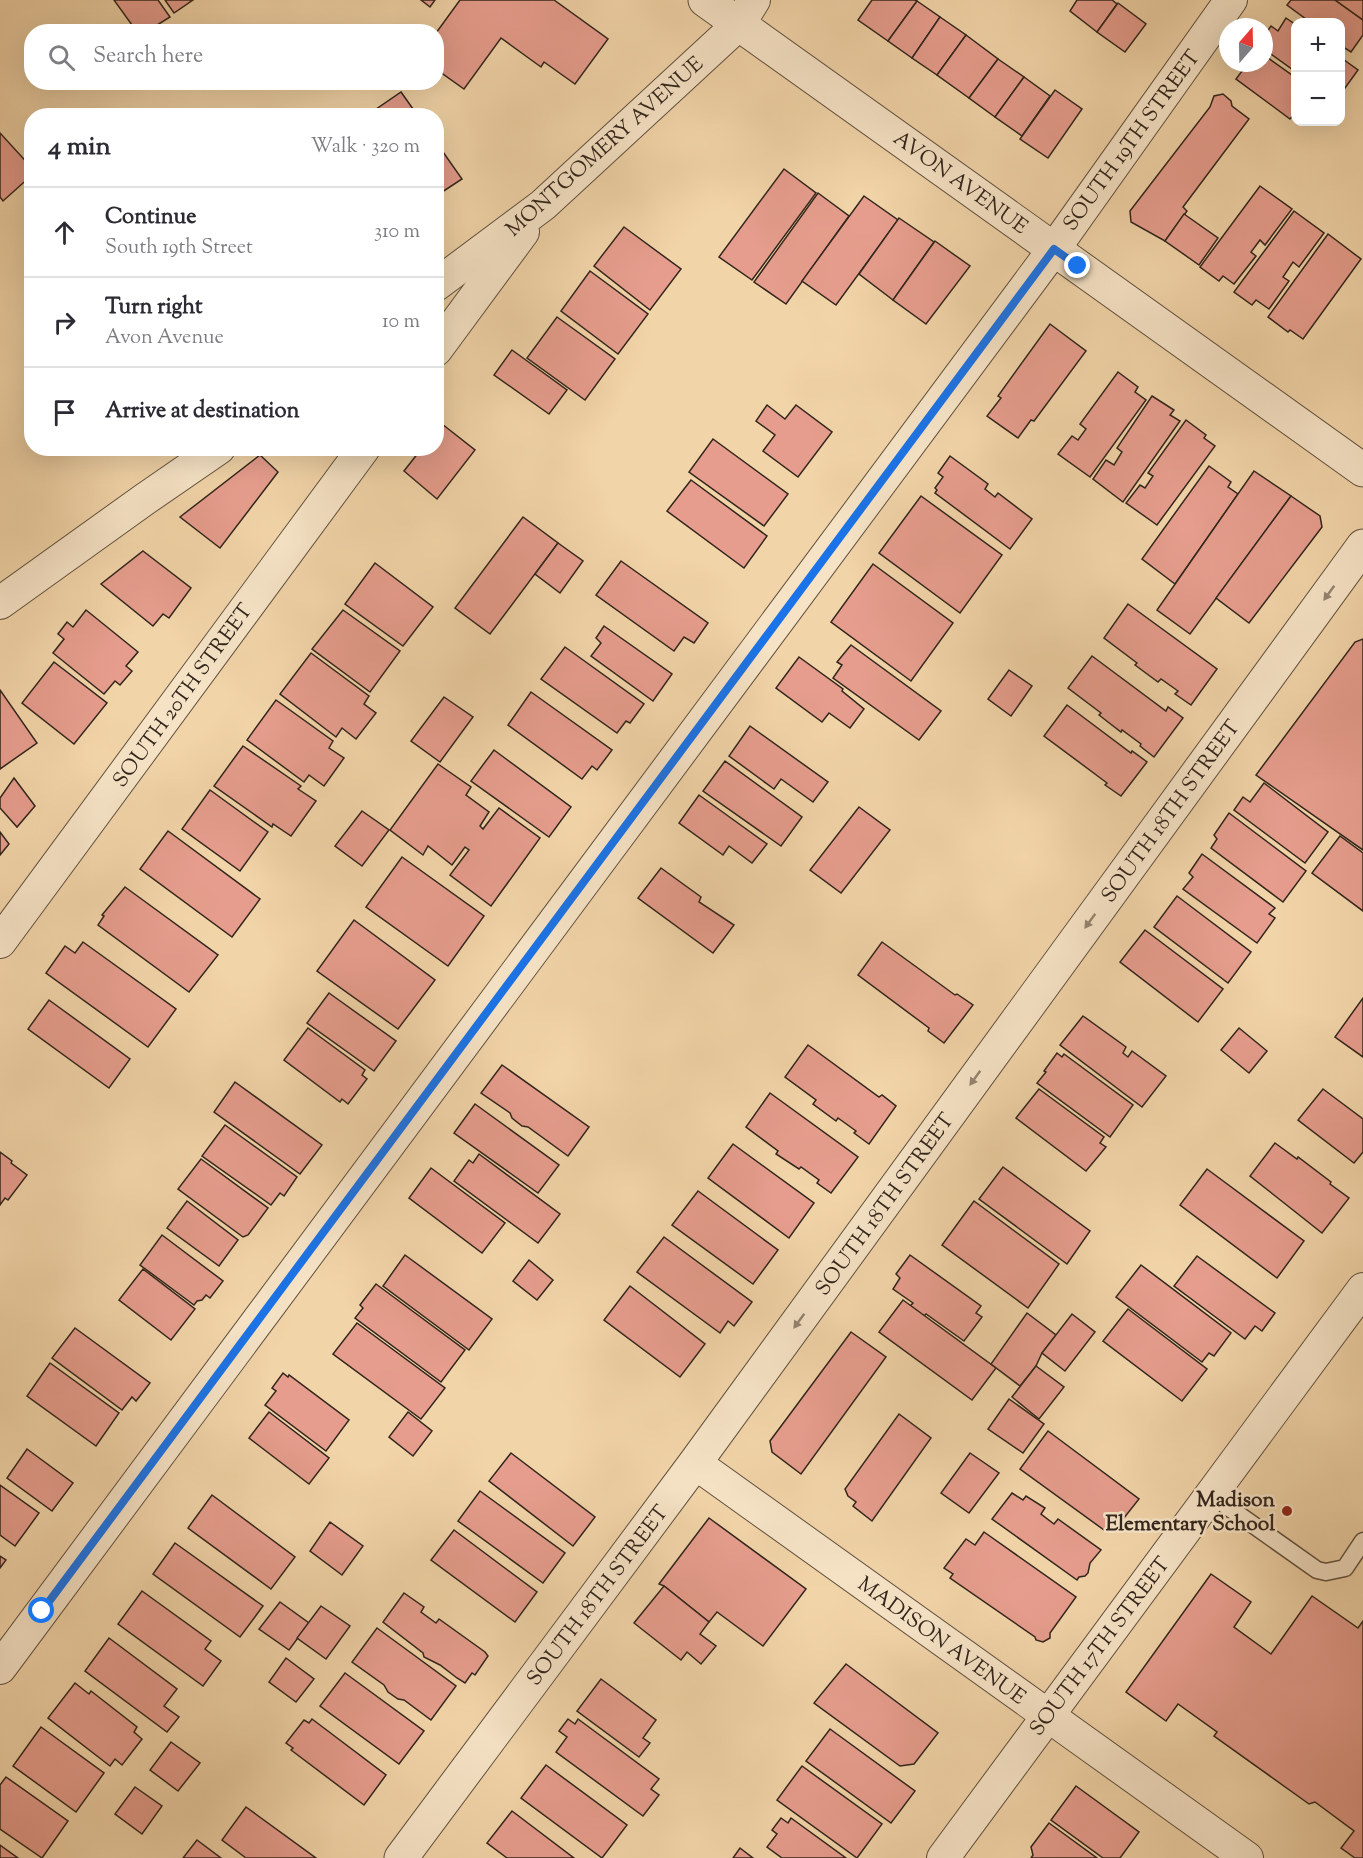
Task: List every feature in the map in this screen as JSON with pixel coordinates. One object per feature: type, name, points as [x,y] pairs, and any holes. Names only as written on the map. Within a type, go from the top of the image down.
[{"type":"street","name":"AVON AVENUE","points":[[705,0],[747,12],[1054,249],[1363,470]]},
{"type":"street","name":"SOUTH 19TH STREET","points":[[0,1668],[1054,249],[1231,0]]},
{"type":"street","name":"MONTGOMERY AVENUE","points":[[444,279],[543,205],[747,12]]},
{"type":"street","points":[[444,339],[543,205]]},
{"type":"street","points":[[0,603],[207,456]]},
{"type":"street","name":"SOUTH 20TH STREET","points":[[0,942],[358,456]]},
{"type":"street","name":"SOUTH 18TH STREET","points":[[401,1858],[695,1463],[1363,546]]},
{"type":"street","name":"SOUTH 17TH STREET","points":[[943,1858],[1363,1289]]},
{"type":"street","name":"MADISON AVENUE","points":[[695,1463],[1247,1858]]},
{"type":"lane","points":[[1211,1495],[1317,1570],[1326,1572],[1345,1568],[1363,1541]]},
{"type":"building","points":[[114,0],[158,0],[170,17],[159,24],[131,24]]},
{"type":"building","points":[[165,0],[193,0],[174,13]]},
{"type":"building","points":[[421,0],[435,0],[430,7]]},
{"type":"building","points":[[460,0],[554,0],[608,39],[575,84],[544,62],[541,67],[501,38],[464,89],[444,75],[443,24]]},
{"type":"building","points":[[872,0],[917,1],[888,41],[858,20]]},
{"type":"building","points":[[1077,0],[1112,0],[1117,4],[1097,32],[1070,11]]},
{"type":"building","points":[[1291,0],[1335,0],[1363,20],[1363,35],[1351,52],[1345,48],[1345,18],[1305,18],[1287,5]]},
{"type":"building","points":[[1335,0],[1363,0],[1363,20]]},
{"type":"building","points":[[917,1],[940,17],[912,58],[888,41]]},
{"type":"building","points":[[1118,3],[1146,24],[1125,52],[1097,32]]},
{"type":"building","points":[[940,17],[966,35],[937,75],[912,58]]},
{"type":"building","points":[[1286,18],[1291,22],[1291,68],[1273,55],[1273,27],[1278,31]]},
{"type":"building","points":[[966,35],[998,59],[969,98],[937,75]]},
{"type":"building","points":[[998,59],[1024,77],[995,117],[969,98]]},
{"type":"building","points":[[1273,61],[1291,74],[1291,118],[1290,119],[1236,79],[1241,72],[1273,72]]},
{"type":"building","points":[[1345,61],[1358,70],[1345,88]]},
{"type":"building","points":[[1024,77],[1050,96],[1022,136],[995,117]]},
{"type":"building","points":[[1055,90],[1082,109],[1048,158],[1020,139]]},
{"type":"building","points":[[401,92],[412,108],[378,108]]},
{"type":"building","points":[[1223,94],[1231,101],[1232,106],[1249,119],[1183,207],[1187,211],[1165,241],[1131,222],[1130,211],[1210,107],[1214,96]]},
{"type":"building","points":[[0,133],[24,159],[24,182],[3,201],[0,197]]},
{"type":"building","points":[[444,153],[462,179],[444,191]]},
{"type":"building","points":[[784,169],[816,193],[752,280],[719,257]]},
{"type":"building","points":[[1260,186],[1292,209],[1265,245],[1260,240],[1251,252],[1256,256],[1234,284],[1223,276],[1219,281],[1200,267]]},
{"type":"building","points":[[818,193],[849,216],[786,304],[754,282]]},
{"type":"building","points":[[864,196],[898,220],[836,305],[802,281]]},
{"type":"building","points":[[1294,211],[1324,233],[1299,267],[1293,262],[1283,277],[1289,281],[1269,309],[1256,300],[1252,305],[1234,292]]},
{"type":"building","points":[[1184,214],[1218,238],[1199,265],[1165,241]]},
{"type":"building","points":[[899,218],[934,242],[893,300],[859,274]]},
{"type":"building","points":[[624,227],[681,269],[650,310],[594,266]]},
{"type":"building","points":[[1328,234],[1361,259],[1303,339],[1290,330],[1288,332],[1268,317]]},
{"type":"building","points":[[935,241],[970,266],[926,324],[893,300]]},
{"type":"building","points":[[590,271],[648,314],[618,354],[561,311]]},
{"type":"building","points":[[557,317],[615,359],[585,400],[527,358]]},
{"type":"building","points":[[1050,324],[1086,351],[1034,421],[1031,420],[1018,438],[987,416],[1001,398],[998,396]]},
{"type":"building","points":[[512,350],[567,390],[549,414],[494,375]]},
{"type":"building","points":[[1118,372],[1138,387],[1135,392],[1146,400],[1090,477],[1058,454],[1072,436],[1078,440],[1086,429],[1080,424]]},
{"type":"building","points":[[1152,396],[1174,410],[1170,415],[1180,421],[1123,502],[1093,479],[1106,460],[1114,465],[1122,452],[1117,448]]},
{"type":"building","points":[[767,405],[785,419],[796,405],[832,432],[798,477],[763,451],[775,435],[756,421]]},
{"type":"building","points":[[1186,420],[1206,435],[1204,438],[1215,446],[1157,525],[1126,503],[1140,485],[1145,488],[1153,476],[1148,473]]},
{"type":"building","points":[[444,426],[475,450],[437,499],[404,471],[416,456],[444,456]]},
{"type":"building","points":[[713,439],[788,494],[764,526],[689,472]]},
{"type":"building","points":[[259,456],[278,472],[220,548],[180,517]]},
{"type":"building","points":[[950,456],[988,484],[985,489],[995,497],[998,493],[1032,519],[1010,549],[935,493],[937,490],[935,488],[943,477],[938,473]]},
{"type":"building","points":[[1209,466],[1231,482],[1228,487],[1238,494],[1175,584],[1142,559]]},
{"type":"building","points":[[1254,471],[1291,496],[1190,634],[1157,610]]},
{"type":"building","points":[[691,480],[767,536],[744,568],[667,511]]},
{"type":"building","points":[[921,496],[1002,555],[960,613],[879,553]]},
{"type":"building","points":[[1291,496],[1320,516],[1322,527],[1249,623],[1216,598]]},
{"type":"building","points":[[523,517],[558,543],[490,634],[455,608]]},
{"type":"building","points":[[558,543],[583,561],[560,593],[535,574]]},
{"type":"building","points":[[143,551],[191,588],[169,618],[163,614],[153,626],[101,584]]},
{"type":"building","points":[[621,561],[708,623],[694,643],[684,637],[674,651],[596,595]]},
{"type":"building","points":[[375,563],[433,607],[403,646],[345,604]]},
{"type":"building","points":[[873,564],[953,623],[911,681],[831,622]]},
{"type":"building","points":[[1128,604],[1217,669],[1191,705],[1175,694],[1178,691],[1161,679],[1158,682],[1104,638]]},
{"type":"building","points":[[86,610],[138,652],[126,666],[132,671],[120,685],[115,681],[104,694],[53,653],[64,639],[58,634],[67,622],[73,627]]},
{"type":"building","points":[[343,610],[400,651],[370,692],[312,649]]},
{"type":"building","points":[[604,626],[672,674],[653,701],[591,656],[601,643],[596,638]]},
{"type":"building","points":[[1363,639],[1363,850],[1256,775],[1355,642]]},
{"type":"building","points":[[851,645],[941,711],[919,740],[833,678],[842,665],[837,662]]},
{"type":"building","points":[[565,647],[644,704],[630,723],[626,721],[617,733],[541,679]]},
{"type":"building","points":[[311,653],[369,696],[364,704],[376,713],[356,739],[342,728],[336,737],[280,694]]},
{"type":"building","points":[[1092,656],[1166,711],[1168,707],[1183,718],[1154,757],[1140,746],[1141,744],[1122,730],[1121,732],[1099,715],[1101,713],[1068,688]]},
{"type":"building","points":[[799,657],[843,689],[842,691],[864,709],[850,728],[829,713],[822,722],[776,688]]},
{"type":"building","points":[[54,662],[107,703],[74,744],[22,703]]},
{"type":"building","points":[[1009,670],[1032,686],[1011,716],[988,699]]},
{"type":"building","points":[[0,690],[37,743],[0,769]]},
{"type":"building","points":[[531,692],[612,750],[597,770],[592,766],[582,779],[508,725]]},
{"type":"building","points":[[444,697],[473,717],[440,762],[411,741]]},
{"type":"building","points":[[276,700],[333,741],[329,748],[344,758],[324,786],[309,775],[304,782],[247,740]]},
{"type":"building","points":[[1067,705],[1131,753],[1132,751],[1147,762],[1121,796],[1044,736]]},
{"type":"building","points":[[750,726],[828,782],[813,802],[781,779],[774,789],[729,756]]},
{"type":"building","points":[[243,746],[301,786],[298,789],[316,801],[291,836],[273,824],[272,827],[214,786]]},
{"type":"building","points":[[494,750],[571,807],[549,837],[471,781]]},
{"type":"building","points":[[725,761],[802,817],[781,846],[703,791]]},
{"type":"building","points":[[438,764],[471,787],[466,795],[489,812],[480,826],[483,829],[499,808],[540,838],[491,906],[450,875],[469,850],[465,847],[452,865],[428,846],[423,855],[390,830]]},
{"type":"building","points":[[14,778],[35,806],[17,827],[0,808],[0,798]]},
{"type":"building","points":[[1264,783],[1328,832],[1305,863],[1234,810],[1243,797],[1250,802]]},
{"type":"building","points":[[210,790],[268,832],[240,871],[182,829]]},
{"type":"building","points":[[699,795],[767,844],[752,863],[729,846],[723,855],[679,823]]},
{"type":"building","points":[[859,807],[890,830],[841,893],[810,870]]},
{"type":"building","points":[[362,811],[389,830],[362,866],[335,846]]},
{"type":"building","points":[[1229,813],[1306,871],[1283,902],[1211,848],[1217,839],[1214,835]]},
{"type":"building","points":[[168,831],[260,899],[232,937],[140,869]]},
{"type":"building","points":[[0,832],[9,844],[0,855]]},
{"type":"building","points":[[1340,836],[1363,853],[1363,911],[1312,873]]},
{"type":"building","points":[[1202,854],[1275,908],[1269,914],[1275,918],[1257,943],[1183,889],[1193,877],[1189,873]]},
{"type":"building","points":[[402,857],[484,916],[448,966],[366,907]]},
{"type":"building","points":[[661,868],[701,897],[699,902],[734,925],[713,953],[638,898]]},
{"type":"building","points":[[125,887],[218,955],[189,992],[98,925],[104,916],[102,915]]},
{"type":"building","points":[[1177,896],[1251,952],[1228,983],[1154,927]]},
{"type":"building","points":[[354,920],[435,980],[398,1029],[317,971]]},
{"type":"building","points":[[1145,930],[1223,989],[1198,1022],[1120,962]]},
{"type":"building","points":[[83,942],[176,1009],[148,1047],[46,973],[65,946],[75,953]]},
{"type":"building","points":[[882,942],[955,995],[957,994],[973,1005],[944,1043],[928,1031],[929,1028],[858,975]]},
{"type":"building","points":[[329,993],[396,1041],[374,1071],[307,1023]]},
{"type":"building","points":[[1363,998],[1363,1057],[1335,1037]]},
{"type":"building","points":[[49,1000],[130,1059],[109,1088],[28,1029]]},
{"type":"building","points":[[1083,1016],[1126,1047],[1123,1053],[1128,1057],[1132,1051],[1166,1076],[1142,1107],[1060,1045]]},
{"type":"building","points":[[308,1028],[365,1070],[362,1075],[367,1079],[348,1104],[342,1099],[340,1102],[284,1060]]},
{"type":"building","points":[[1239,1028],[1267,1051],[1249,1073],[1221,1050]]},
{"type":"building","points":[[808,1045],[879,1097],[882,1095],[896,1106],[869,1144],[838,1118],[836,1121],[813,1104],[816,1100],[785,1077]]},
{"type":"building","points":[[1057,1053],[1062,1057],[1064,1054],[1133,1105],[1110,1137],[1037,1083]]},
{"type":"building","points":[[502,1065],[589,1127],[568,1156],[528,1127],[522,1126],[512,1118],[510,1113],[481,1093]]},
{"type":"building","points":[[235,1082],[322,1145],[300,1174],[214,1112]]},
{"type":"building","points":[[1039,1089],[1104,1137],[1100,1143],[1106,1147],[1086,1171],[1016,1118]]},
{"type":"building","points":[[1323,1089],[1363,1119],[1363,1152],[1354,1163],[1298,1120]]},
{"type":"building","points":[[770,1093],[858,1157],[831,1193],[817,1183],[819,1180],[801,1167],[799,1169],[776,1154],[778,1151],[746,1127]]},
{"type":"building","points":[[475,1104],[559,1165],[538,1193],[454,1133]]},
{"type":"building","points":[[225,1125],[297,1177],[284,1196],[280,1193],[271,1205],[202,1156]]},
{"type":"building","points":[[1275,1143],[1297,1159],[1298,1157],[1349,1198],[1322,1233],[1250,1176]]},
{"type":"building","points":[[733,1144],[814,1203],[789,1238],[708,1178]]},
{"type":"building","points":[[0,1152],[27,1175],[8,1200],[5,1198],[0,1205]]},
{"type":"building","points":[[479,1154],[560,1214],[538,1243],[454,1181],[469,1160],[473,1163]]},
{"type":"building","points":[[201,1159],[268,1208],[248,1235],[243,1237],[178,1189]]},
{"type":"building","points":[[1003,1167],[1090,1231],[1067,1264],[979,1199]]},
{"type":"building","points":[[431,1168],[505,1223],[482,1253],[409,1198]]},
{"type":"building","points":[[1207,1169],[1304,1241],[1277,1278],[1180,1205]]},
{"type":"building","points":[[698,1191],[778,1250],[753,1284],[672,1225]]},
{"type":"building","points":[[187,1201],[238,1240],[219,1266],[167,1228]]},
{"type":"building","points":[[974,1201],[1059,1264],[1028,1308],[942,1245]]},
{"type":"building","points":[[162,1235],[223,1281],[210,1298],[206,1295],[194,1305],[140,1265]]},
{"type":"building","points":[[664,1237],[752,1302],[734,1326],[728,1321],[720,1333],[637,1272]]},
{"type":"building","points":[[405,1255],[492,1319],[469,1350],[383,1286]]},
{"type":"building","points":[[910,1255],[981,1306],[976,1313],[982,1317],[964,1341],[926,1314],[924,1316],[910,1306],[913,1303],[893,1289],[900,1278],[896,1274]]},
{"type":"building","points":[[1197,1256],[1275,1313],[1262,1331],[1255,1326],[1245,1339],[1174,1286]]},
{"type":"building","points":[[529,1260],[553,1280],[537,1300],[513,1281]]},
{"type":"building","points":[[1141,1265],[1231,1333],[1214,1356],[1209,1353],[1202,1362],[1116,1297]]},
{"type":"building","points":[[143,1269],[195,1309],[171,1340],[119,1300]]},
{"type":"building","points":[[376,1284],[465,1350],[441,1382],[355,1318],[363,1308],[360,1305]]},
{"type":"building","points":[[630,1286],[705,1344],[680,1377],[604,1320]]},
{"type":"building","points":[[903,1300],[996,1368],[972,1400],[879,1332]]},
{"type":"building","points":[[1128,1309],[1207,1369],[1182,1401],[1103,1341]]},
{"type":"building","points":[[1027,1313],[1056,1335],[1020,1386],[991,1364]]},
{"type":"building","points":[[1072,1314],[1095,1332],[1065,1371],[1042,1353]]},
{"type":"building","points":[[357,1323],[445,1388],[421,1419],[333,1354]]},
{"type":"building","points":[[75,1328],[150,1383],[136,1401],[132,1397],[122,1410],[52,1358]]},
{"type":"building","points":[[851,1332],[886,1357],[801,1474],[772,1452],[770,1441]]},
{"type":"building","points":[[50,1363],[119,1413],[96,1446],[27,1396]]},
{"type":"building","points":[[1036,1366],[1064,1387],[1039,1419],[1012,1397]]},
{"type":"building","points":[[283,1373],[288,1377],[289,1375],[349,1420],[326,1451],[265,1405],[276,1391],[272,1388]]},
{"type":"building","points":[[1009,1399],[1044,1424],[1023,1453],[988,1429]]},
{"type":"building","points":[[269,1412],[329,1458],[309,1484],[249,1438]]},
{"type":"building","points":[[408,1412],[432,1431],[413,1456],[389,1437]]},
{"type":"building","points":[[899,1414],[931,1438],[872,1521],[853,1506],[856,1502],[848,1496],[845,1489]]},
{"type":"building","points":[[1048,1431],[1139,1499],[1120,1523],[1113,1518],[1104,1530],[1020,1469]]},
{"type":"building","points":[[27,1449],[73,1483],[52,1511],[7,1478]]},
{"type":"building","points":[[511,1453],[595,1517],[573,1546],[489,1481]]},
{"type":"building","points":[[970,1453],[999,1473],[969,1513],[941,1493]]},
{"type":"building","points":[[0,1485],[39,1513],[15,1546],[0,1535]]},
{"type":"building","points":[[480,1491],[565,1553],[543,1583],[458,1521]]},
{"type":"building","points":[[1012,1493],[1023,1500],[1026,1496],[1045,1508],[1041,1514],[1054,1524],[1058,1519],[1101,1550],[1090,1563],[1085,1576],[1077,1580],[992,1519]]},
{"type":"building","points":[[212,1495],[295,1557],[271,1589],[188,1528]]},
{"type":"building","points":[[709,1518],[806,1589],[763,1646],[717,1612],[709,1622],[659,1584]]},
{"type":"building","points":[[330,1522],[363,1546],[342,1575],[310,1551]]},
{"type":"building","points":[[454,1530],[537,1592],[515,1622],[431,1560]]},
{"type":"building","points":[[984,1532],[1076,1597],[1050,1633],[1050,1638],[1043,1642],[1036,1640],[1035,1637],[950,1578],[953,1574],[944,1568],[966,1539],[975,1545]]},
{"type":"building","points":[[175,1543],[263,1606],[240,1637],[153,1574]]},
{"type":"building","points":[[0,1556],[6,1560],[0,1568]]},
{"type":"building","points":[[1211,1574],[1251,1602],[1234,1627],[1271,1654],[1312,1596],[1358,1628],[1363,1621],[1363,1858],[1355,1858],[1341,1848],[1354,1831],[1315,1802],[1309,1804],[1214,1736],[1217,1732],[1178,1704],[1166,1721],[1126,1692]]},
{"type":"building","points":[[664,1586],[709,1622],[700,1634],[716,1646],[701,1664],[687,1652],[681,1660],[634,1623]]},
{"type":"building","points":[[142,1591],[211,1641],[205,1649],[221,1661],[203,1686],[118,1624]]},
{"type":"building","points":[[404,1593],[424,1607],[421,1612],[436,1623],[439,1619],[488,1656],[475,1675],[472,1673],[465,1683],[440,1665],[424,1657],[423,1653],[383,1622]]},
{"type":"building","points":[[280,1602],[309,1623],[289,1650],[259,1629]]},
{"type":"building","points":[[321,1606],[350,1626],[326,1659],[297,1638]]},
{"type":"building","points":[[377,1628],[456,1686],[431,1720],[404,1700],[388,1692],[384,1685],[352,1662]]},
{"type":"building","points":[[109,1638],[177,1689],[164,1706],[179,1717],[167,1732],[85,1671]]},
{"type":"building","points":[[286,1658],[314,1679],[296,1702],[269,1682]]},
{"type":"building","points":[[846,1664],[938,1733],[914,1764],[900,1766],[814,1703]]},
{"type":"building","points":[[345,1673],[424,1731],[399,1764],[320,1706]]},
{"type":"building","points":[[601,1679],[656,1720],[643,1738],[650,1743],[639,1757],[577,1711]]},
{"type":"building","points":[[75,1683],[89,1694],[91,1691],[137,1727],[134,1732],[142,1739],[122,1765],[115,1759],[110,1766],[48,1718]]},
{"type":"building","points":[[312,1719],[386,1775],[364,1805],[291,1750],[293,1748],[286,1743],[304,1720],[309,1723]]},
{"type":"building","points":[[568,1719],[575,1724],[578,1719],[659,1779],[651,1789],[659,1795],[643,1816],[556,1752],[567,1737],[559,1731]]},
{"type":"building","points":[[41,1727],[104,1773],[76,1812],[13,1766]]},
{"type":"building","points":[[830,1729],[915,1791],[891,1823],[806,1761]]},
{"type":"building","points":[[171,1742],[200,1763],[178,1791],[150,1770]]},
{"type":"building","points":[[546,1765],[627,1825],[602,1858],[521,1798]]},
{"type":"building","points":[[802,1766],[882,1824],[857,1858],[777,1800]]},
{"type":"building","points":[[6,1777],[68,1821],[42,1858],[0,1829],[0,1785]]},
{"type":"building","points":[[1076,1786],[1139,1832],[1120,1858],[1103,1858],[1051,1820]]},
{"type":"building","points":[[135,1787],[162,1806],[142,1834],[115,1814]]},
{"type":"building","points":[[246,1807],[316,1858],[246,1858],[222,1840]]},
{"type":"building","points":[[512,1811],[574,1858],[507,1858],[487,1843]]},
{"type":"building","points":[[781,1818],[788,1823],[791,1818],[846,1858],[782,1858],[767,1847],[777,1834],[772,1830]]},
{"type":"building","points":[[1049,1823],[1097,1858],[1031,1858],[1033,1855],[1031,1847]]},
{"type":"building","points":[[197,1840],[221,1858],[183,1858]]},
{"type":"building","points":[[0,1845],[18,1858],[0,1858]]},
{"type":"building","points":[[740,1848],[753,1858],[733,1858]]},
{"type":"place","name":"Madison Elementary School","points":[[1287,1511]]},
{"type":"route","points":[[42,1611],[1054,249],[1078,266]]}]
